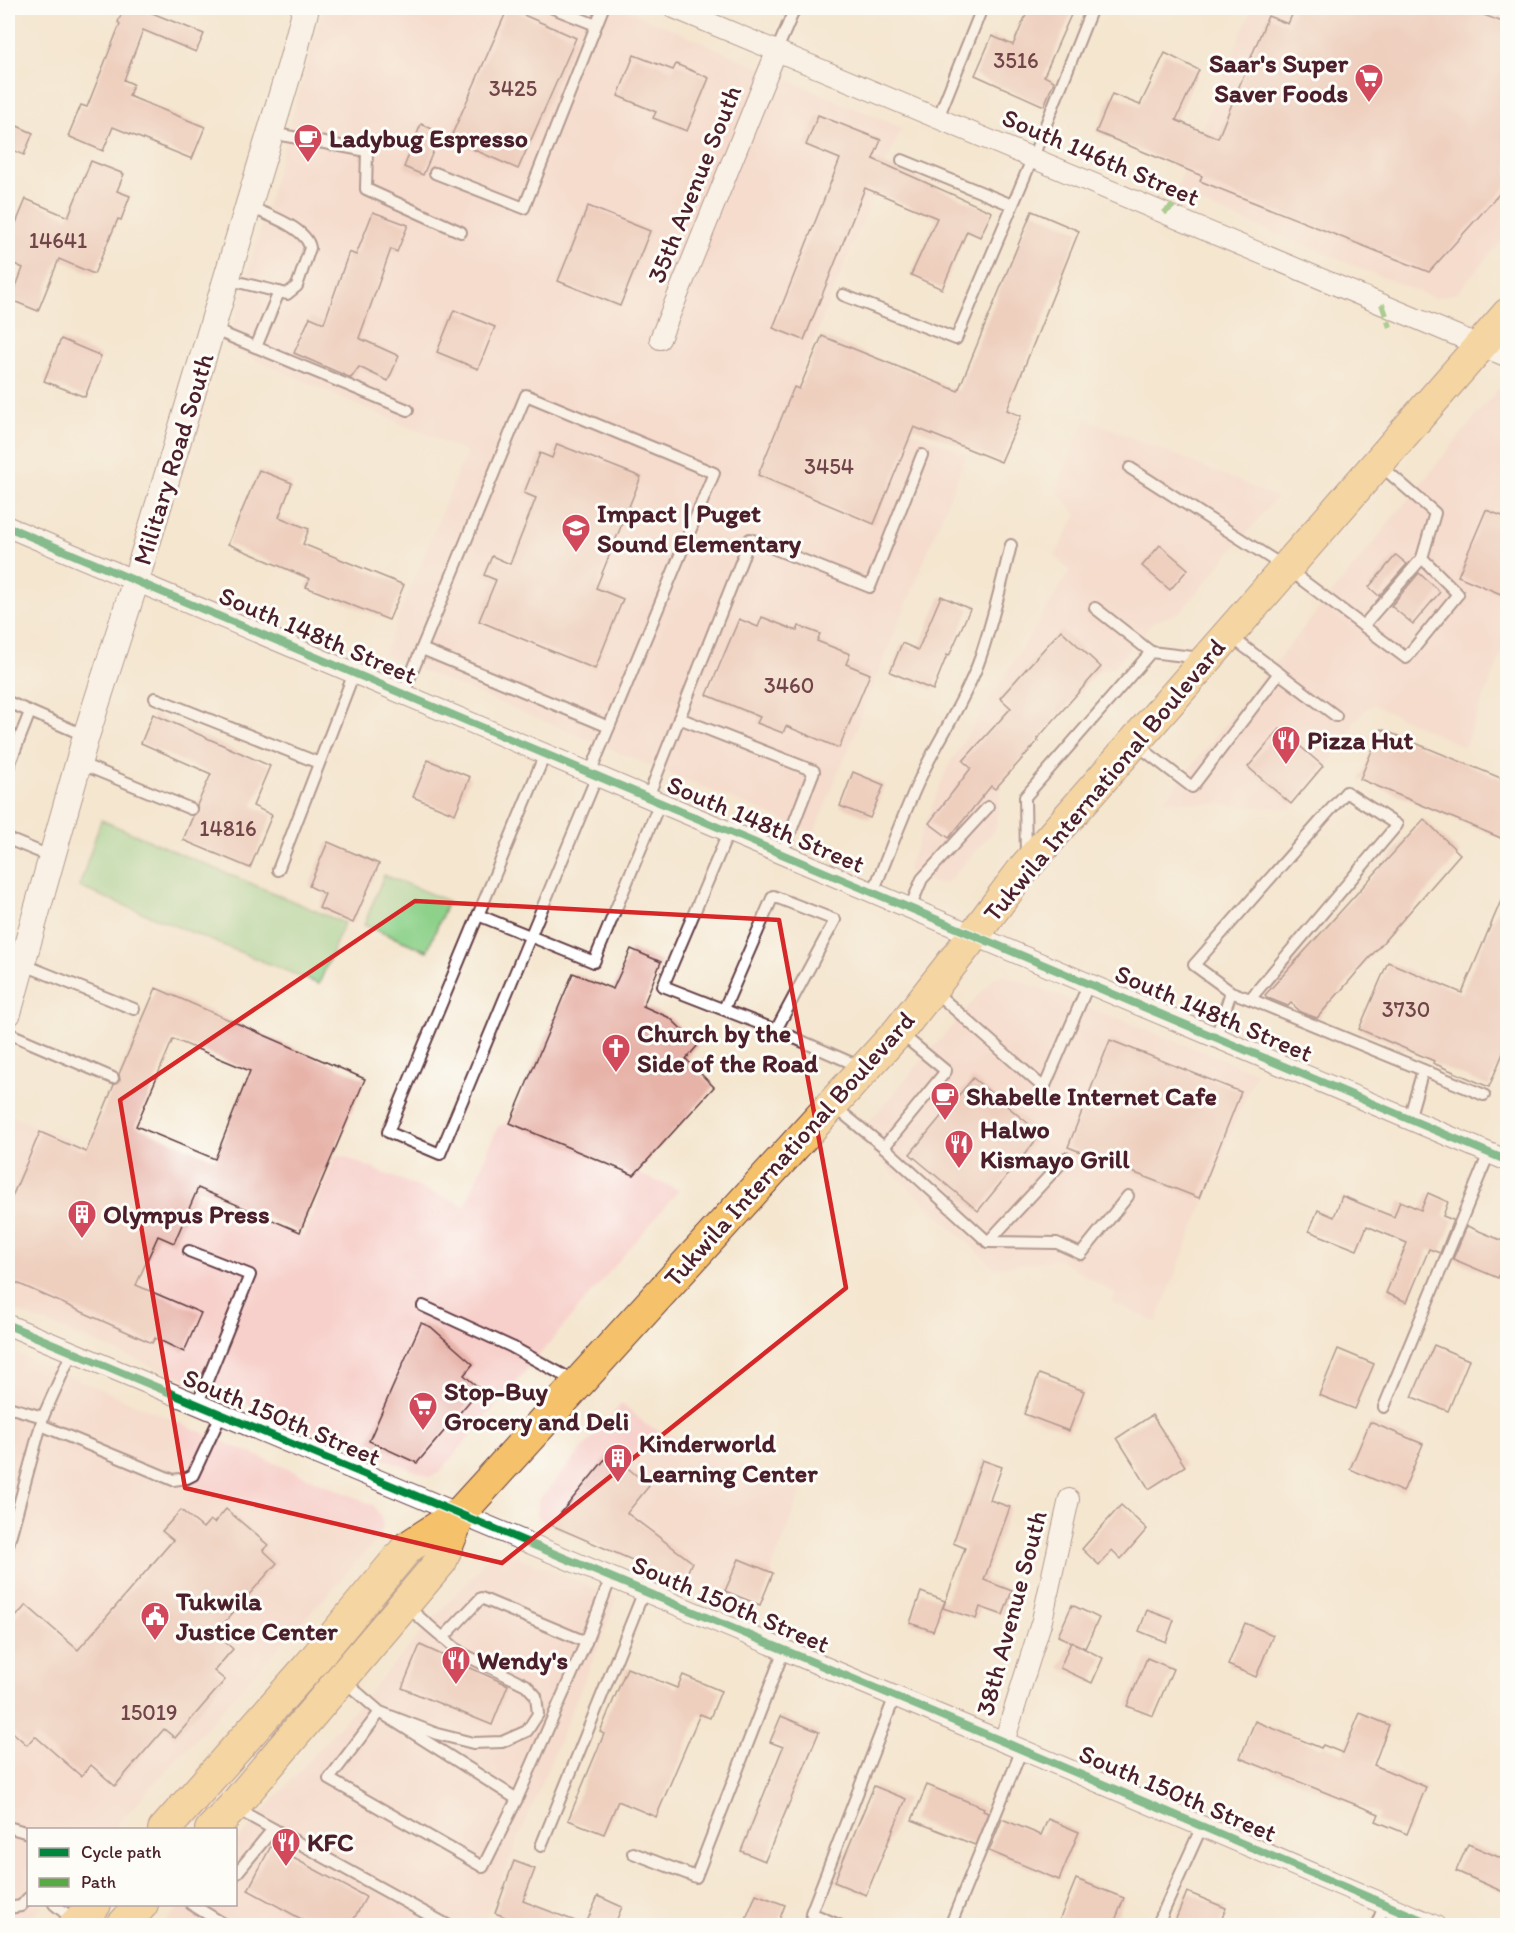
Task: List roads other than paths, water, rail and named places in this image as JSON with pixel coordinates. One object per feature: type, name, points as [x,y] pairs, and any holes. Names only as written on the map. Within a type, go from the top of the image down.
[{"type":"main road","name":"Tukwila International Boulevard","points":[[166,1828],[310,1665],[408,1547],[460,1513],[898,1032],[1026,866],[1227,634],[1377,463],[1494,351],[1508,314]]},
{"type":"main road","name":"Tukwila International Boulevard","points":[[214,1828],[441,1562],[460,1513]]},
{"type":"main road","points":[[122,1926],[141,1906]]},
{"type":"street","name":"Military Road South","points":[[8,1013],[86,736],[136,580],[306,8]]},
{"type":"street","name":"South 146th Street","points":[[674,8],[1494,351]]},
{"type":"street","name":"35th Avenue South","points":[[660,339],[777,50]]},
{"type":"street","name":"South 148th Street","points":[[8,526],[1498,1157]]},
{"type":"street","name":"South 150th Street","points":[[8,1325],[895,1696],[1436,1926]]},
{"type":"street","name":"38th Avenue South","points":[[1013,1746],[1069,1499]]},
{"type":"lane","points":[[553,8],[596,25]]},
{"type":"lane","points":[[435,173],[524,208],[603,8]]},
{"type":"lane","points":[[777,50],[795,8]]},
{"type":"lane","points":[[938,118],[982,8]]},
{"type":"lane","points":[[843,295],[956,339],[1033,157],[1092,8]]},
{"type":"lane","points":[[270,133],[368,152],[366,189],[461,232]]},
{"type":"lane","points":[[902,160],[1012,205]]},
{"type":"lane","points":[[226,279],[287,294],[297,286],[310,248],[304,236],[287,224],[248,206]]},
{"type":"lane","points":[[256,347],[279,292]]},
{"type":"lane","points":[[212,328],[408,410]]},
{"type":"lane","points":[[403,694],[526,395],[714,473],[609,727],[531,936],[440,1154],[388,1132],[545,754]]},
{"type":"lane","points":[[478,915],[594,962],[654,800],[679,718],[750,539],[870,587],[922,455]]},
{"type":"lane","points":[[1363,626],[1422,558],[1435,513],[1377,463]]},
{"type":"lane","points":[[1130,468],[1286,568],[1406,658],[1458,594],[1422,558]]},
{"type":"lane","points":[[873,892],[919,781],[964,696],[978,663],[995,611],[1011,545]]},
{"type":"lane","points":[[1095,608],[1151,652],[1208,658]]},
{"type":"lane","points":[[1227,634],[1336,716]]},
{"type":"lane","points":[[422,649],[609,727]]},
{"type":"lane","points":[[1026,866],[1025,797],[1151,652]]},
{"type":"lane","points":[[278,870],[354,673]]},
{"type":"lane","points":[[1133,742],[1192,787],[1279,673]]},
{"type":"lane","points":[[155,698],[319,763]]},
{"type":"lane","points":[[8,702],[86,736]]},
{"type":"lane","points":[[8,768],[30,712]]},
{"type":"lane","points":[[679,718],[814,771],[782,854]]},
{"type":"lane","points":[[79,763],[191,809]]},
{"type":"lane","points":[[1250,999],[1397,825],[1346,792],[1194,965],[1231,992],[1484,1095]]},
{"type":"lane","points":[[910,908],[922,879],[988,807]]},
{"type":"lane","points":[[729,831],[663,986],[776,1030],[864,1069]]},
{"type":"lane","points":[[8,839],[52,857]]},
{"type":"lane","points":[[723,1010],[773,896],[834,920],[776,1030]]},
{"type":"lane","points":[[22,964],[134,1009]]},
{"type":"lane","points":[[931,989],[957,1009],[1044,1088],[1089,983]]},
{"type":"lane","points":[[1216,1037],[1231,992]]},
{"type":"lane","points":[[884,1147],[946,1071],[898,1032]]},
{"type":"lane","points":[[8,1033],[113,1078]]},
{"type":"lane","points":[[1409,1119],[1424,1070]]},
{"type":"lane","points":[[832,1104],[884,1147],[988,1242],[1057,1243],[1081,1254],[1128,1196]]},
{"type":"lane","points":[[1384,1407],[1498,1157]]},
{"type":"lane","points":[[988,1242],[1066,1158]]},
{"type":"lane","points":[[189,1251],[250,1275],[197,1404]]},
{"type":"lane","points":[[423,1306],[512,1347],[579,1384]]},
{"type":"lane","points":[[8,1545],[42,1421],[72,1352]]},
{"type":"lane","points":[[8,1407],[173,1480],[193,1475],[221,1415]]},
{"type":"lane","points":[[380,1712],[329,1779],[483,1867],[517,1799],[586,1642],[611,1577]]},
{"type":"lane","points":[[541,1846],[644,1591]]},
{"type":"lane","points":[[443,1638],[481,1598],[586,1642]]},
{"type":"lane","points":[[380,1712],[437,1734],[473,1743],[502,1742],[527,1731],[538,1714],[536,1696],[526,1685],[461,1653],[405,1605]]},
{"type":"lane","points":[[633,1853],[696,1877],[784,1650]]},
{"type":"lane","points":[[342,1679],[380,1712],[517,1799]]},
{"type":"lane","points":[[841,1926],[811,1913],[895,1696]]},
{"type":"lane","points":[[950,1926],[1013,1746]]},
{"type":"lane","points":[[233,1807],[449,1926]]},
{"type":"lane","points":[[1157,1926],[1202,1826]]},
{"type":"lane","points":[[8,1827],[27,1833]]},
{"type":"lane","points":[[237,1873],[273,1829]]},
{"type":"lane","points":[[8,1908],[21,1906],[27,1899]]},
{"type":"lane","points":[[1376,1926],[1385,1904]]},
{"type":"lane","points":[[196,1906],[211,1909],[227,1926]]},
{"type":"place","name":"Saar's Super Saver Foods","points":[[1369,104]]},
{"type":"place","name":"Ladybug Espresso","points":[[308,164]]},
{"type":"place","name":"Impact | Puget Sound Elementary","points":[[576,554]]},
{"type":"place","name":"Pizza Hut","points":[[1286,766]]},
{"type":"place","name":"Church by the Side of the Road","points":[[616,1074]]},
{"type":"place","name":"Shabelle Internet Cafe","points":[[945,1122]]},
{"type":"place","name":"Halwo Kismayo Grill","points":[[959,1170]]},
{"type":"place","name":"Olympus Press","points":[[82,1240]]},
{"type":"place","name":"Stop-Buy Grocery and Deli","points":[[423,1432]]},
{"type":"place","name":"Kinderworld Learning Center","points":[[618,1484]]},
{"type":"place","name":"Tukwila Justice Center","points":[[155,1642]]},
{"type":"place","name":"Wendy's","points":[[456,1686]]},
{"type":"place","name":"KFC","points":[[286,1868]]}]
